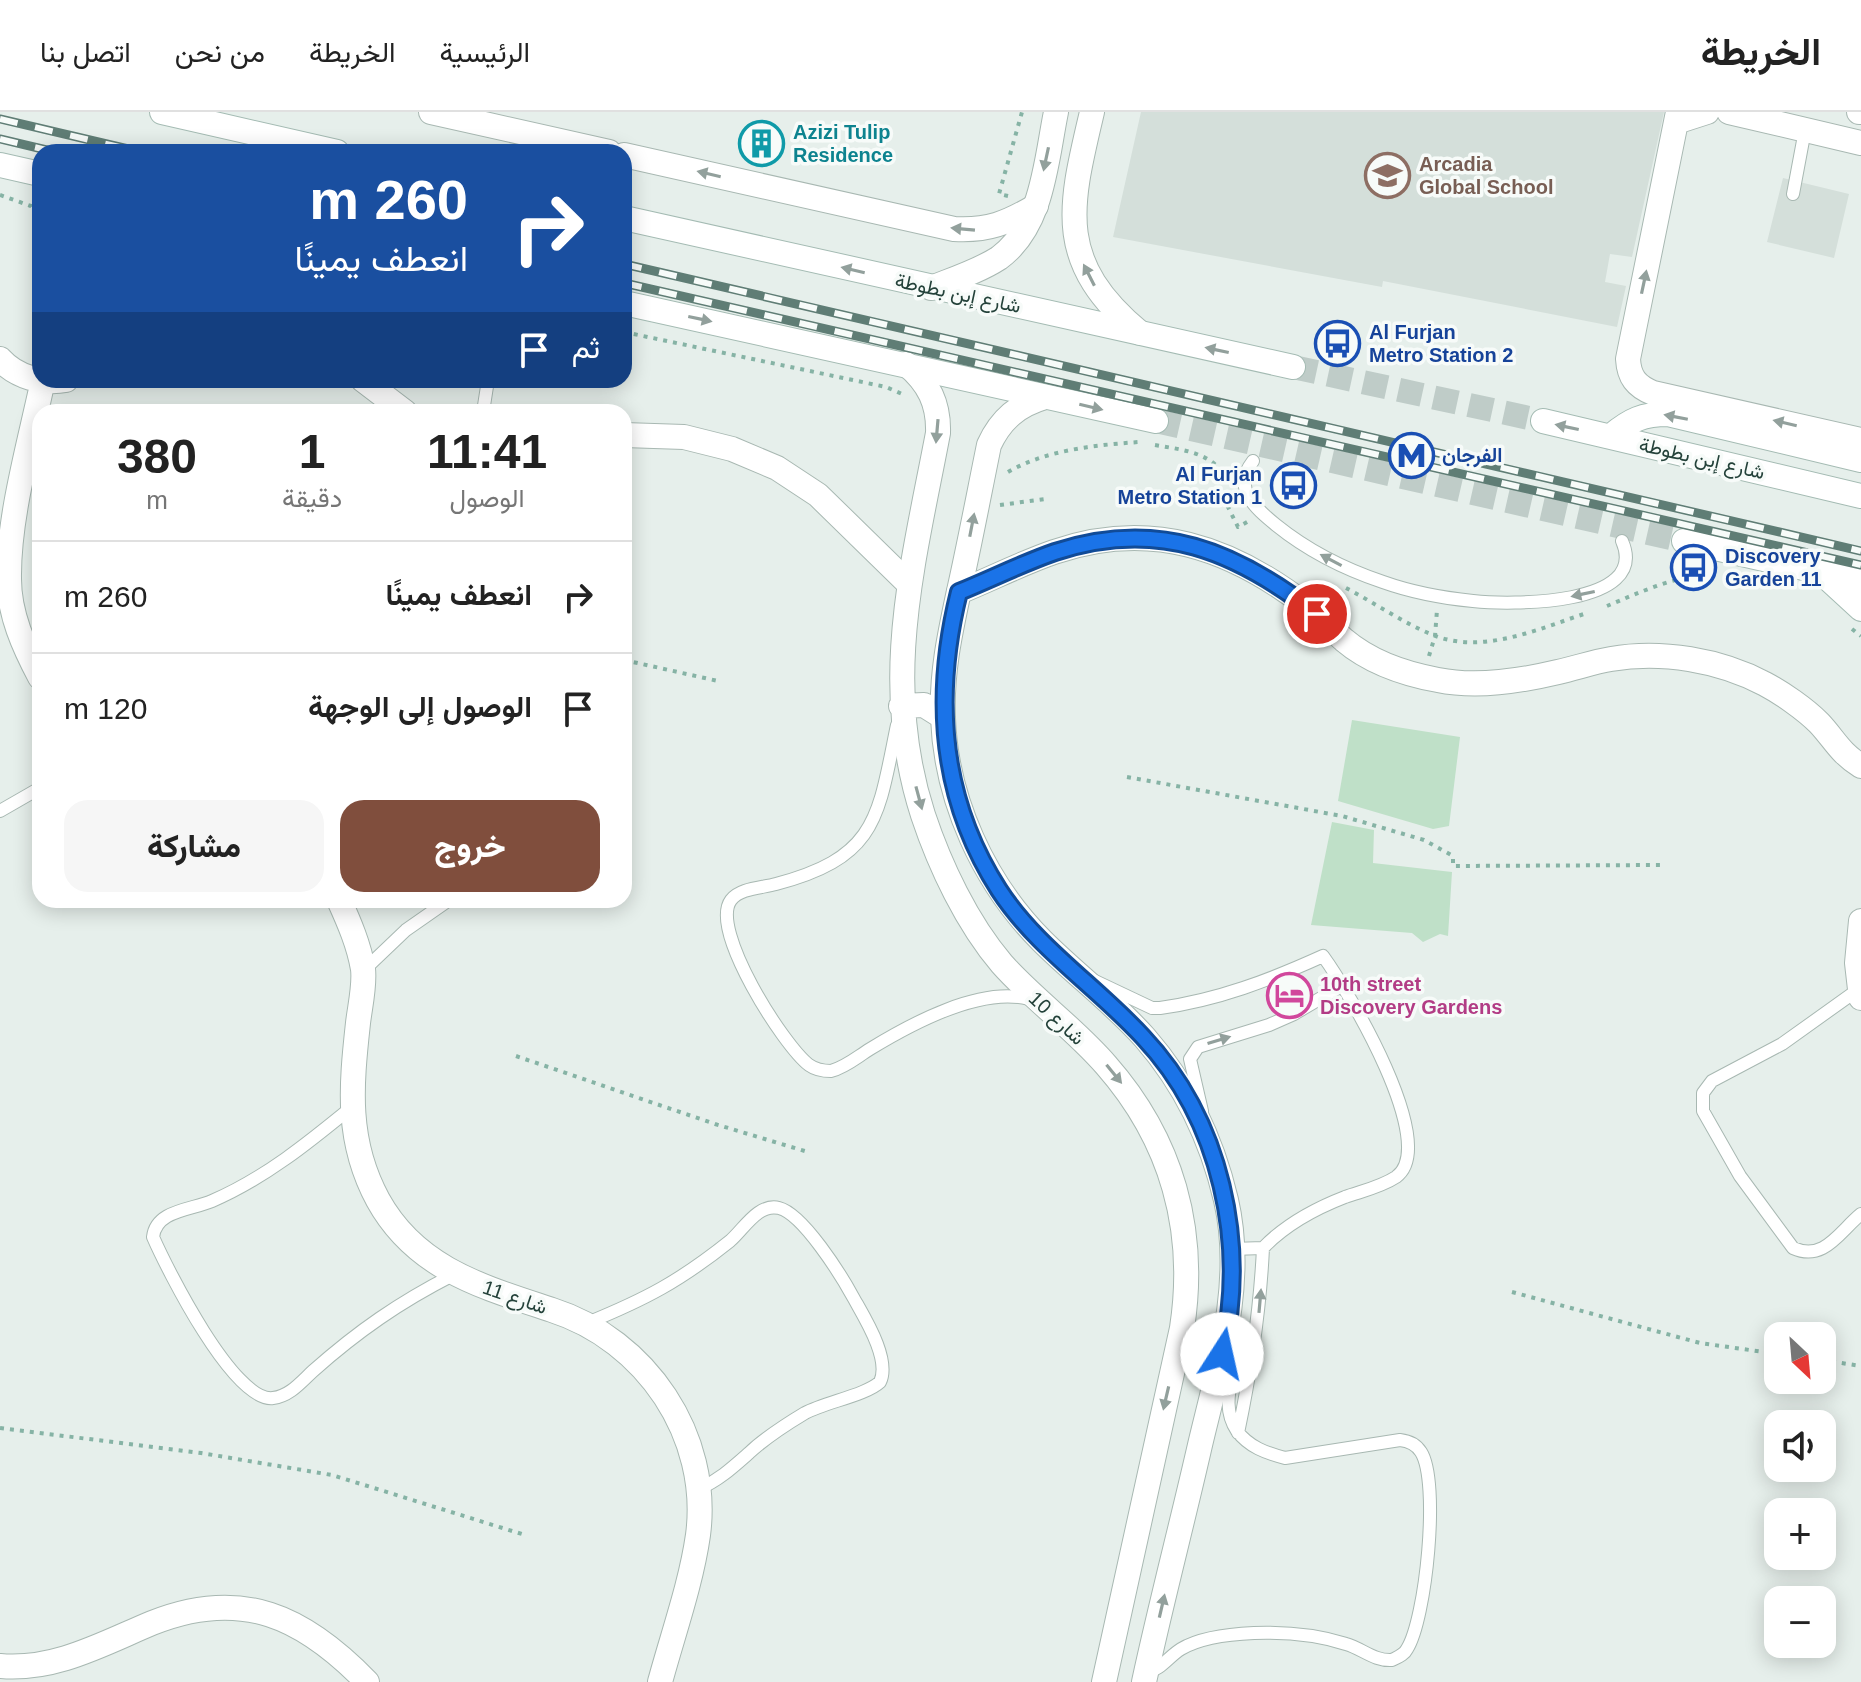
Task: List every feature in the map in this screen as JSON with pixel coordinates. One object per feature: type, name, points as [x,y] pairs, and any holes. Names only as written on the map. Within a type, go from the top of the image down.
[{"type":"street","points":[[162,112],[302,144]]},
{"type":"street","points":[[431,112],[573,144]]},
{"type":"street","points":[[931,288],[999,258],[1016,243],[1036,206],[1056,112]]},
{"type":"street","points":[[1092,112],[1072,209],[1075,238],[1097,291],[1116,313],[1140,333]]},
{"type":"street","points":[[1707,112],[1677,117],[1628,370],[1642,389],[1653,393],[1861,440]]},
{"type":"street","points":[[1729,112],[1861,143]]},
{"type":"street","points":[[632,157],[954,229],[978,231],[998,225],[1036,206]]},
{"type":"street","points":[[0,165],[32,175]]},
{"type":"street","name":"شارع إبن بطوطة","points":[[632,220],[1293,367]]},
{"type":"street","points":[[632,305],[1156,421]]},
{"type":"street","points":[[0,359],[22,376],[32,378]]},
{"type":"street","name":"شارع 10","points":[[906,364],[928,387],[939,417],[909,584],[901,662],[901,706],[909,761],[923,815],[943,866],[969,915],[1000,961],[1105,1064],[1134,1100],[1157,1140],[1172,1178],[1182,1217],[1188,1258],[1188,1293],[1104,1682]]},
{"type":"street","points":[[374,388],[394,404]]},
{"type":"street","points":[[1045,397],[1017,408],[995,431],[989,445],[950,627],[943,717],[958,801],[974,843],[999,890],[1042,941],[1145,1038],[1187,1094],[1215,1161],[1226,1202],[1232,1249],[1229,1325],[1145,1678]]},
{"type":"street","points":[[1611,436],[1630,420],[1648,414],[1668,414],[1861,460]]},
{"type":"street","name":"شارع إبن بطوطة","points":[[1543,421],[1861,496]]},
{"type":"street","points":[[32,432],[4,585],[32,662]]},
{"type":"street","points":[[632,435],[684,437],[732,449],[777,468],[818,495],[909,584]]},
{"type":"street","points":[[959,592],[1054,552],[1107,539],[1135,537],[1190,543],[1216,551],[1252,569],[1307,606],[1346,641],[1375,660],[1422,677],[1476,683],[1503,681],[1635,656],[1661,656],[1715,665],[1767,685],[1819,723],[1833,743],[1861,766]]},
{"type":"street","points":[[1684,541],[1861,581]]},
{"type":"street","points":[[965,565],[981,573],[999,576]]},
{"type":"street","points":[[1819,571],[1856,618]]},
{"type":"street","points":[[901,706],[924,705],[943,717]]},
{"type":"street","name":"شارع 11","points":[[343,908],[353,931],[363,971],[352,1080],[356,1142],[365,1173],[380,1203],[399,1230],[453,1275],[587,1323],[630,1354],[661,1388],[679,1419],[692,1453],[699,1489],[698,1535],[660,1682]]},
{"type":"street","points":[[1860,994],[1857,963],[1861,921]]},
{"type":"street","points":[[0,1666],[58,1660],[90,1651],[152,1623],[187,1612],[223,1608],[259,1611],[294,1623],[338,1652],[367,1682]]},
{"type":"lane","points":[[1793,194],[1805,130]]},
{"type":"lane","points":[[1253,461],[1246,470],[1244,490],[1254,507],[1293,539],[1337,564],[1383,582],[1438,596],[1515,603],[1557,600],[1598,591],[1614,583],[1624,568],[1626,550],[1622,541]]},
{"type":"lane","points":[[901,706],[881,801],[870,829],[857,845],[823,868],[774,885],[744,891],[731,899],[726,916],[752,988],[787,1041],[808,1064],[819,1071],[831,1071],[914,1025],[970,1002],[993,996],[1016,995],[1038,1001]]},
{"type":"lane","points":[[0,811],[32,793]]},
{"type":"lane","points":[[363,971],[406,930],[438,908]]},
{"type":"lane","points":[[1085,980],[1114,988],[1152,1008],[1160,1008],[1241,989],[1323,956],[1343,985],[1383,1061],[1409,1144],[1408,1161],[1393,1179],[1294,1221],[1263,1248],[1232,1249]]},
{"type":"lane","points":[[1200,1126],[1200,1095],[1192,1067],[1192,1052],[1198,1047],[1294,1014],[1343,985]]},
{"type":"lane","points":[[1860,994],[1782,1044],[1712,1081],[1703,1093],[1702,1102],[1703,1111],[1740,1176],[1793,1248],[1804,1253],[1817,1252],[1861,1214]]},
{"type":"lane","points":[[352,1107],[299,1150],[249,1184],[158,1221],[153,1237],[190,1311],[248,1388],[262,1398],[274,1398],[289,1393],[359,1331],[405,1300],[453,1275]]},
{"type":"lane","points":[[587,1323],[643,1300],[676,1282],[734,1237],[759,1212],[768,1208],[786,1212],[825,1252],[862,1313],[878,1347],[883,1369],[880,1382],[789,1423],[748,1453],[722,1478],[699,1489]]},
{"type":"lane","points":[[1238,1433],[1252,1367],[1263,1248]]},
{"type":"lane","points":[[1145,1678],[1189,1645],[1239,1634],[1277,1633],[1325,1638],[1355,1646],[1382,1661],[1401,1656],[1408,1649],[1419,1613],[1429,1538],[1428,1483],[1421,1451],[1408,1441],[1400,1440],[1285,1458],[1267,1454],[1250,1445],[1238,1433],[1227,1410],[1236,1348],[1229,1325]]},
{"type":"path","points":[[1022,112],[999,194],[1036,206]]},
{"type":"path","points":[[0,195],[32,207]]},
{"type":"path","points":[[632,334],[886,387],[906,395]]},
{"type":"path","points":[[1005,474],[1050,455],[1143,442],[1192,451],[1222,471],[1228,483]]},
{"type":"path","points":[[1207,500],[1221,493],[1238,527],[1252,519]]},
{"type":"path","points":[[976,506],[1045,499]]},
{"type":"path","points":[[1247,513],[1259,528]]},
{"type":"path","points":[[1606,606],[1645,590],[1695,576],[1729,575]]},
{"type":"path","points":[[1343,587],[1435,636],[1470,643],[1509,638],[1593,611]]},
{"type":"path","points":[[1422,677],[1435,636],[1438,596]]},
{"type":"path","points":[[1856,618],[1861,636]]},
{"type":"path","points":[[632,662],[718,681]]},
{"type":"path","points":[[1127,777],[1367,822],[1424,840],[1453,856],[1453,866],[1662,865]]},
{"type":"path","points":[[516,1056],[715,1124],[808,1152]]},
{"type":"path","points":[[1512,1292],[1700,1343],[1764,1352]]},
{"type":"path","points":[[1836,1362],[1861,1366]]},
{"type":"path","points":[[0,1428],[201,1453],[332,1475],[525,1535]]},
{"type":"shaded area","name":"Arcadia Global School","points":[[1141,112],[1664,112],[1632,257],[1610,254],[1605,282],[1626,286],[1617,327],[1383,281],[1382,287],[1113,237]]},
{"type":"shaded area","points":[[1783,178],[1849,194],[1834,258],[1767,242]]},
{"type":"green space","points":[[1352,720],[1460,737],[1449,826],[1433,829],[1338,801]]},
{"type":"green space","points":[[1332,822],[1374,830],[1373,863],[1452,872],[1448,936],[1440,934],[1423,942],[1412,933],[1311,925]]},
{"type":"tunnel","points":[[1293,367],[1543,421]]},
{"type":"tunnel","points":[[1156,421],[1684,541]]},
{"type":"railway","points":[[0,119],[107,144]]},
{"type":"railway","points":[[0,139],[32,147]]},
{"type":"railway","points":[[632,266],[1861,551]]},
{"type":"railway","points":[[632,285],[1861,565]]},
{"type":"place","name":"Azizi Tulip Residence","points":[[762,143]]},
{"type":"place","name":"Arcadia Global School","points":[[1388,175]]},
{"type":"place","name":"Al Furjan Metro Station 2","points":[[1338,343]]},
{"type":"place","name":"الفرجان","points":[[1411,455]]},
{"type":"place","name":"Al Furjan Metro Station 1","points":[[1293,485]]},
{"type":"place","name":"Discovery Garden 11","points":[[1694,567]]},
{"type":"place","name":"10th street Discovery Gardens","points":[[1289,995]]},
{"type":"route","points":[[1222,1354],[1229,1325],[1232,1249],[1226,1202],[1215,1161],[1187,1094],[1145,1038],[1042,941],[1017,913],[999,890],[974,843],[958,801],[943,717],[950,627],[959,592],[1054,552],[1080,544],[1135,537],[1190,543],[1216,551],[1286,590],[1317,614]]}]
